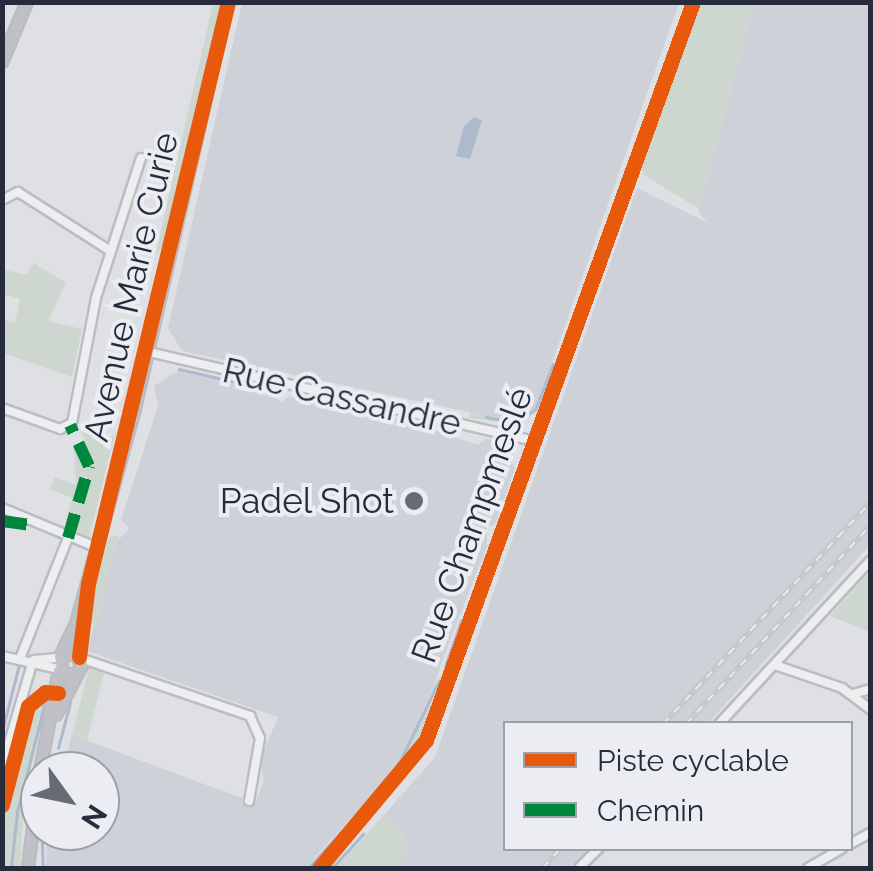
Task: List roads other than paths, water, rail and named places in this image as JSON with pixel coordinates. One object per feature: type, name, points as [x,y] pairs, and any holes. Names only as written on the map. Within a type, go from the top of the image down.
[{"type":"main road","points":[[2,62],[27,2]]},
{"type":"main road","name":"Avenue Marie Curie","points":[[56,715],[59,664],[98,548],[148,352],[228,2]]},
{"type":"main road","name":"Avenue Marie Curie","points":[[46,751],[56,715],[82,663],[88,584]]},
{"type":"main road","points":[[59,664],[82,663]]},
{"type":"main road","points":[[59,664],[82,663]]},
{"type":"street","name":"Rue Champmeslé","points":[[319,868],[426,740],[693,2]]},
{"type":"street","points":[[2,408],[60,428],[70,425],[109,250],[142,158]]},
{"type":"street","points":[[2,200],[18,192],[109,250]]},
{"type":"street","name":"Rue Cassandre","points":[[148,352],[535,442]]},
{"type":"street","points":[[2,508],[98,548]]},
{"type":"street","points":[[21,656],[68,538]]},
{"type":"street","points":[[722,721],[870,561]]},
{"type":"street","points":[[2,656],[59,664]]},
{"type":"street","points":[[2,766],[33,660]]},
{"type":"street","points":[[82,663],[256,721],[257,782],[249,801]]},
{"type":"street","points":[[775,664],[854,694],[870,709]]},
{"type":"street","points":[[854,694],[870,688]]},
{"type":"street","points":[[808,868],[837,851]]},
{"type":"water","points":[[474,117],[482,120],[470,159],[456,156],[464,126]]},
{"type":"waterway","points":[[486,417],[513,422],[535,410],[553,364]]},
{"type":"waterway","points":[[179,369],[262,388]]},
{"type":"waterway","points":[[445,667],[461,621]]},
{"type":"waterway","points":[[773,659],[795,635]]},
{"type":"waterway","points":[[2,731],[19,665]]},
{"type":"waterway","points":[[715,721],[764,669]]},
{"type":"waterway","points":[[397,767],[439,681]]},
{"type":"waterway","points":[[11,868],[17,812],[46,698]]},
{"type":"waterway","points":[[58,748],[70,703]]},
{"type":"waterway","points":[[308,868],[382,787]]},
{"type":"waterway","points":[[332,868],[363,834]]},
{"type":"waterway","points":[[43,851],[43,868]]},
{"type":"railway","points":[[666,721],[870,503]]},
{"type":"railway","points":[[689,721],[870,526]]},
{"type":"railway","points":[[543,868],[558,851]]},
{"type":"place","name":"Padel Shot","points":[[414,501]]}]
